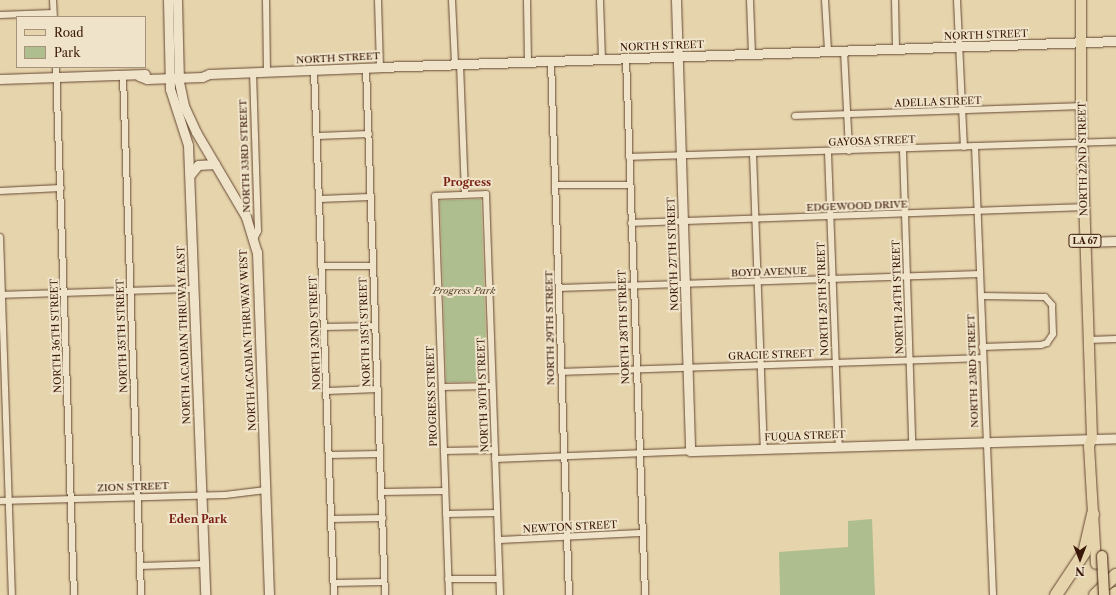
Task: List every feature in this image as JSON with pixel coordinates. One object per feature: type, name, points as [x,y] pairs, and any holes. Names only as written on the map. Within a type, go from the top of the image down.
[{"type":"highway","points":[[1056,595],[1084,553],[1093,514]]},
{"type":"highway","points":[[1096,595],[1116,575]]},
{"type":"main road","name":"NORTH 22ND STREET","points":[[1081,0],[1083,43],[1081,106],[1088,340],[1092,438],[1095,445],[1099,560],[1096,595]]},
{"type":"main road","name":"NORTH 22ND STREET","points":[[1092,438],[1089,446],[1093,514],[1104,595]]},
{"type":"street","points":[[0,15],[54,15],[53,0]]},
{"type":"street","points":[[168,0],[174,75]]},
{"type":"street","points":[[174,75],[176,0]]},
{"type":"street","points":[[266,0],[267,72]]},
{"type":"street","points":[[378,0],[380,67]]},
{"type":"street","points":[[452,0],[465,194]]},
{"type":"street","points":[[527,0],[528,62]]},
{"type":"street","points":[[600,0],[602,59]]},
{"type":"street","name":"NORTH 27TH STREET","points":[[676,0],[690,451]]},
{"type":"street","points":[[750,0],[752,54]]},
{"type":"street","points":[[825,0],[828,51]]},
{"type":"street","points":[[895,0],[896,49]]},
{"type":"street","points":[[957,0],[964,146]]},
{"type":"street","name":"NORTH STREET","points":[[0,79],[210,74],[678,56],[1116,42]]},
{"type":"street","points":[[844,51],[849,151]]},
{"type":"street","name":"NORTH 28TH STREET","points":[[626,58],[635,369],[644,595]]},
{"type":"street","name":"NORTH 29TH STREET","points":[[551,61],[569,595]]},
{"type":"street","name":"NORTH 36TH STREET","points":[[56,68],[74,595]]},
{"type":"street","name":"NORTH 31ST STREET","points":[[366,68],[385,595]]},
{"type":"street","name":"NORTH 32ND STREET","points":[[314,70],[318,136],[334,595]]},
{"type":"street","name":"NORTH 33RD STREET","points":[[253,72],[258,231],[254,239]]},
{"type":"street","name":"NORTH STREET","points":[[174,75],[193,77],[210,74]]},
{"type":"street","name":"NORTH ACADIAN THRUWAY WEST","points":[[174,75],[193,126],[246,217],[254,239],[266,490],[269,595]]},
{"type":"street","name":"NORTH ACADIAN THRUWAY EAST","points":[[174,75],[172,98],[187,135],[190,175],[205,595]]},
{"type":"street","name":"NORTH 35TH STREET","points":[[123,76],[141,595]]},
{"type":"street","points":[[181,95],[185,82],[193,77]]},
{"type":"street","name":"ADELLA STREET","points":[[795,116],[1081,106]]},
{"type":"street","points":[[318,136],[369,134]]},
{"type":"street","name":"GAYOSA STREET","points":[[629,157],[681,157],[903,150],[964,146],[1116,142]]},
{"type":"street","name":"NORTH 23RD STREET","points":[[975,146],[979,212],[985,442],[993,595]]},
{"type":"street","name":"NORTH 24TH STREET","points":[[903,150],[912,444]]},
{"type":"street","name":"NORTH 25TH STREET","points":[[828,152],[839,446]]},
{"type":"street","points":[[754,154],[764,448]]},
{"type":"street","points":[[190,175],[198,165],[215,164]]},
{"type":"street","points":[[556,185],[630,185]]},
{"type":"street","points":[[0,191],[61,188]]},
{"type":"street","name":"NORTH 30TH STREET","points":[[465,194],[486,194],[500,595]]},
{"type":"street","name":"PROGRESS STREET","points":[[449,595],[435,196],[465,194]]},
{"type":"street","points":[[320,199],[370,198]]},
{"type":"street","name":"EDGEWOOD DRIVE","points":[[631,223],[979,212],[1084,207]]},
{"type":"street","points":[[0,237],[12,595]]},
{"type":"street","points":[[1085,242],[1116,241]]},
{"type":"street","points":[[322,266],[372,266]]},
{"type":"street","name":"BOYD AVENUE","points":[[559,288],[633,287],[980,274]]},
{"type":"street","points":[[1,295],[194,289]]},
{"type":"street","points":[[981,296],[1037,295],[1047,298],[1052,305],[1053,334],[1048,343],[982,347]]},
{"type":"street","points":[[324,327],[375,326]]},
{"type":"street","points":[[1088,340],[1116,339]]},
{"type":"street","name":"GRACIE STREET","points":[[561,372],[982,358]]},
{"type":"street","points":[[442,387],[492,386]]},
{"type":"street","points":[[327,391],[378,389]]},
{"type":"street","name":"FUQUA STREET","points":[[495,460],[764,448],[1116,438]]},
{"type":"street","points":[[444,452],[495,450]]},
{"type":"street","points":[[329,455],[380,454]]},
{"type":"street","name":"ZION STREET","points":[[0,502],[201,495],[266,490]]},
{"type":"street","points":[[382,492],[445,491]]},
{"type":"street","points":[[446,514],[497,513]]},
{"type":"street","points":[[331,519],[383,518]]},
{"type":"street","name":"NEWTON STREET","points":[[498,540],[642,533]]},
{"type":"street","points":[[140,566],[204,564]]},
{"type":"street","points":[[448,579],[499,578]]},
{"type":"street","points":[[334,583],[384,582]]},
{"type":"green space","name":"Progress Park","points":[[481,199],[487,381],[446,382],[440,200]]},
{"type":"green space","points":[[872,519],[875,595],[780,595],[779,552],[848,547],[848,521]]},
{"type":"district","name":"Progress","points":[[467,182]]},
{"type":"district","name":"Eden Park","points":[[198,519]]}]
